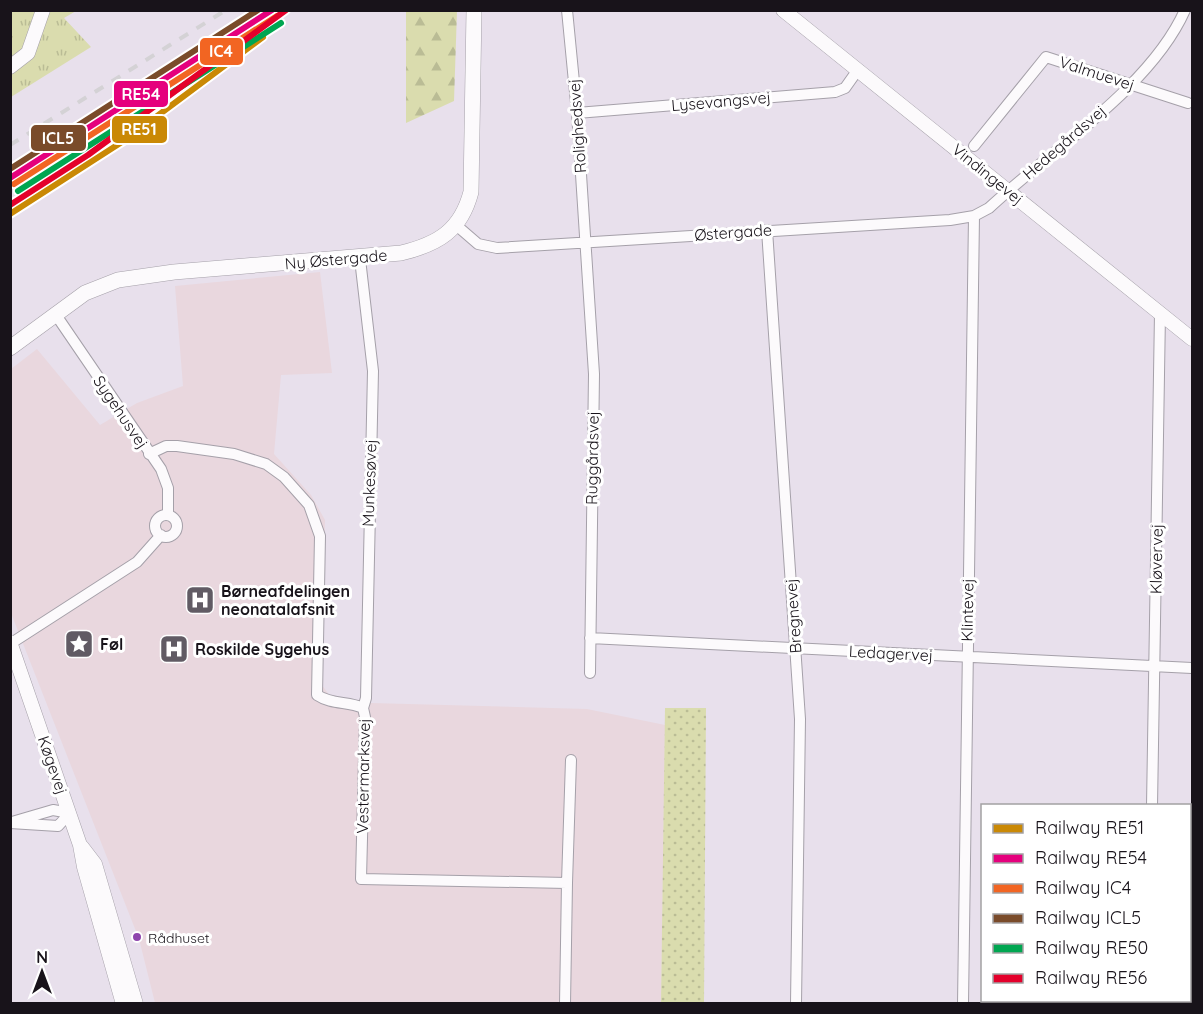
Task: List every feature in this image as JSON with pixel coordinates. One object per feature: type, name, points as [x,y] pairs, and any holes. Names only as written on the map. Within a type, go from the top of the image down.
[{"type":"main road","points":[[456,225],[466,210],[473,168],[474,10]]},
{"type":"main road","name":"Ny Østergade","points":[[10,348],[85,293],[129,278],[360,259],[422,248],[456,225]]},
{"type":"street","points":[[10,67],[28,53],[43,10]]},
{"type":"street","name":"Rolighedsvej","points":[[567,10],[577,113],[585,243]]},
{"type":"street","name":"Vindingevej","points":[[783,10],[1192,339]]},
{"type":"street","name":"Hedegårdsvej","points":[[1008,190],[1131,84],[1159,56],[1185,10]]},
{"type":"street","name":"Valmuevej","points":[[974,146],[1046,57],[1188,103]]},
{"type":"street","name":"Lysevangsvej","points":[[577,113],[834,92],[845,88],[857,71]]},
{"type":"street","name":"Østergade","points":[[456,225],[473,242],[483,247],[585,243],[950,220],[974,216],[989,208],[1008,190]]},
{"type":"street","name":"Klintevej","points":[[963,1004],[966,657],[974,216]]},
{"type":"street","name":"Bregnevej","points":[[767,230],[800,719],[796,1004]]},
{"type":"street","name":"Ruggårdsvej","points":[[585,243],[594,374],[590,673]]},
{"type":"street","name":"Munkesøvej","points":[[360,259],[373,371],[366,698],[363,708]]},
{"type":"street","name":"Kløvervej","points":[[1152,804],[1160,313]]},
{"type":"street","name":"Sygehusvej","points":[[56,315],[166,478],[169,496],[168,514]]},
{"type":"street","name":"Vestermarksvej","points":[[149,453],[166,446],[177,446],[250,458],[284,477],[309,505],[320,536],[316,695],[326,701],[363,708],[361,879],[567,883]]},
{"type":"street","points":[[168,514],[176,520],[177,529],[171,536],[161,535],[157,531],[156,522],[159,517],[168,514]]},
{"type":"street","points":[[11,643],[137,562],[161,535]]},
{"type":"street","name":"Ledagervej","points":[[590,638],[1192,668]]},
{"type":"street","name":"Køgevej","points":[[11,643],[80,845],[84,867],[123,1004]]},
{"type":"street","name":"Køgevej","points":[[10,665],[25,685]]},
{"type":"street","points":[[565,1004],[571,760]]},
{"type":"street","points":[[10,822],[53,810],[70,813]]},
{"type":"street","name":"Køgevej","points":[[80,845],[95,864],[136,1004]]},
{"type":"shaded area","name":"Roskilde Sygehus","points":[[320,272],[332,373],[281,375],[274,454],[311,495],[325,520],[322,685],[334,702],[587,709],[665,725],[661,1003],[155,1003],[139,939],[11,613],[11,369],[37,349],[100,425],[137,403],[183,386],[175,286]]},
{"type":"green space","points":[[11,11],[76,11],[64,18],[91,47],[11,97]]},
{"type":"green space","points":[[406,11],[457,11],[454,101],[406,123]]},
{"type":"green space","points":[[665,708],[706,708],[704,1003],[661,1003]]},
{"type":"railway","points":[[10,145],[226,10]]},
{"type":"rail line","name":"ICL5","points":[[10,169],[258,10]]},
{"type":"rail line","name":"RE54","points":[[10,178],[272,10]]},
{"type":"rail line","name":"RE56","points":[[10,205],[88,155],[286,10]]},
{"type":"rail line","name":"IC4","points":[[14,184],[277,16]]},
{"type":"rail line","name":"RE50","points":[[18,191],[281,23]]},
{"type":"rail line","name":"RE51","points":[[10,214],[125,140],[263,37]]},
{"type":"place","name":"Børneafdelingen neonatalafsnit","points":[[200,600]]},
{"type":"place","name":"Føl","points":[[79,644]]},
{"type":"place","name":"Roskilde Sygehus","points":[[174,649]]},
{"type":"place","name":"Rådhuset","points":[[137,937]]}]
